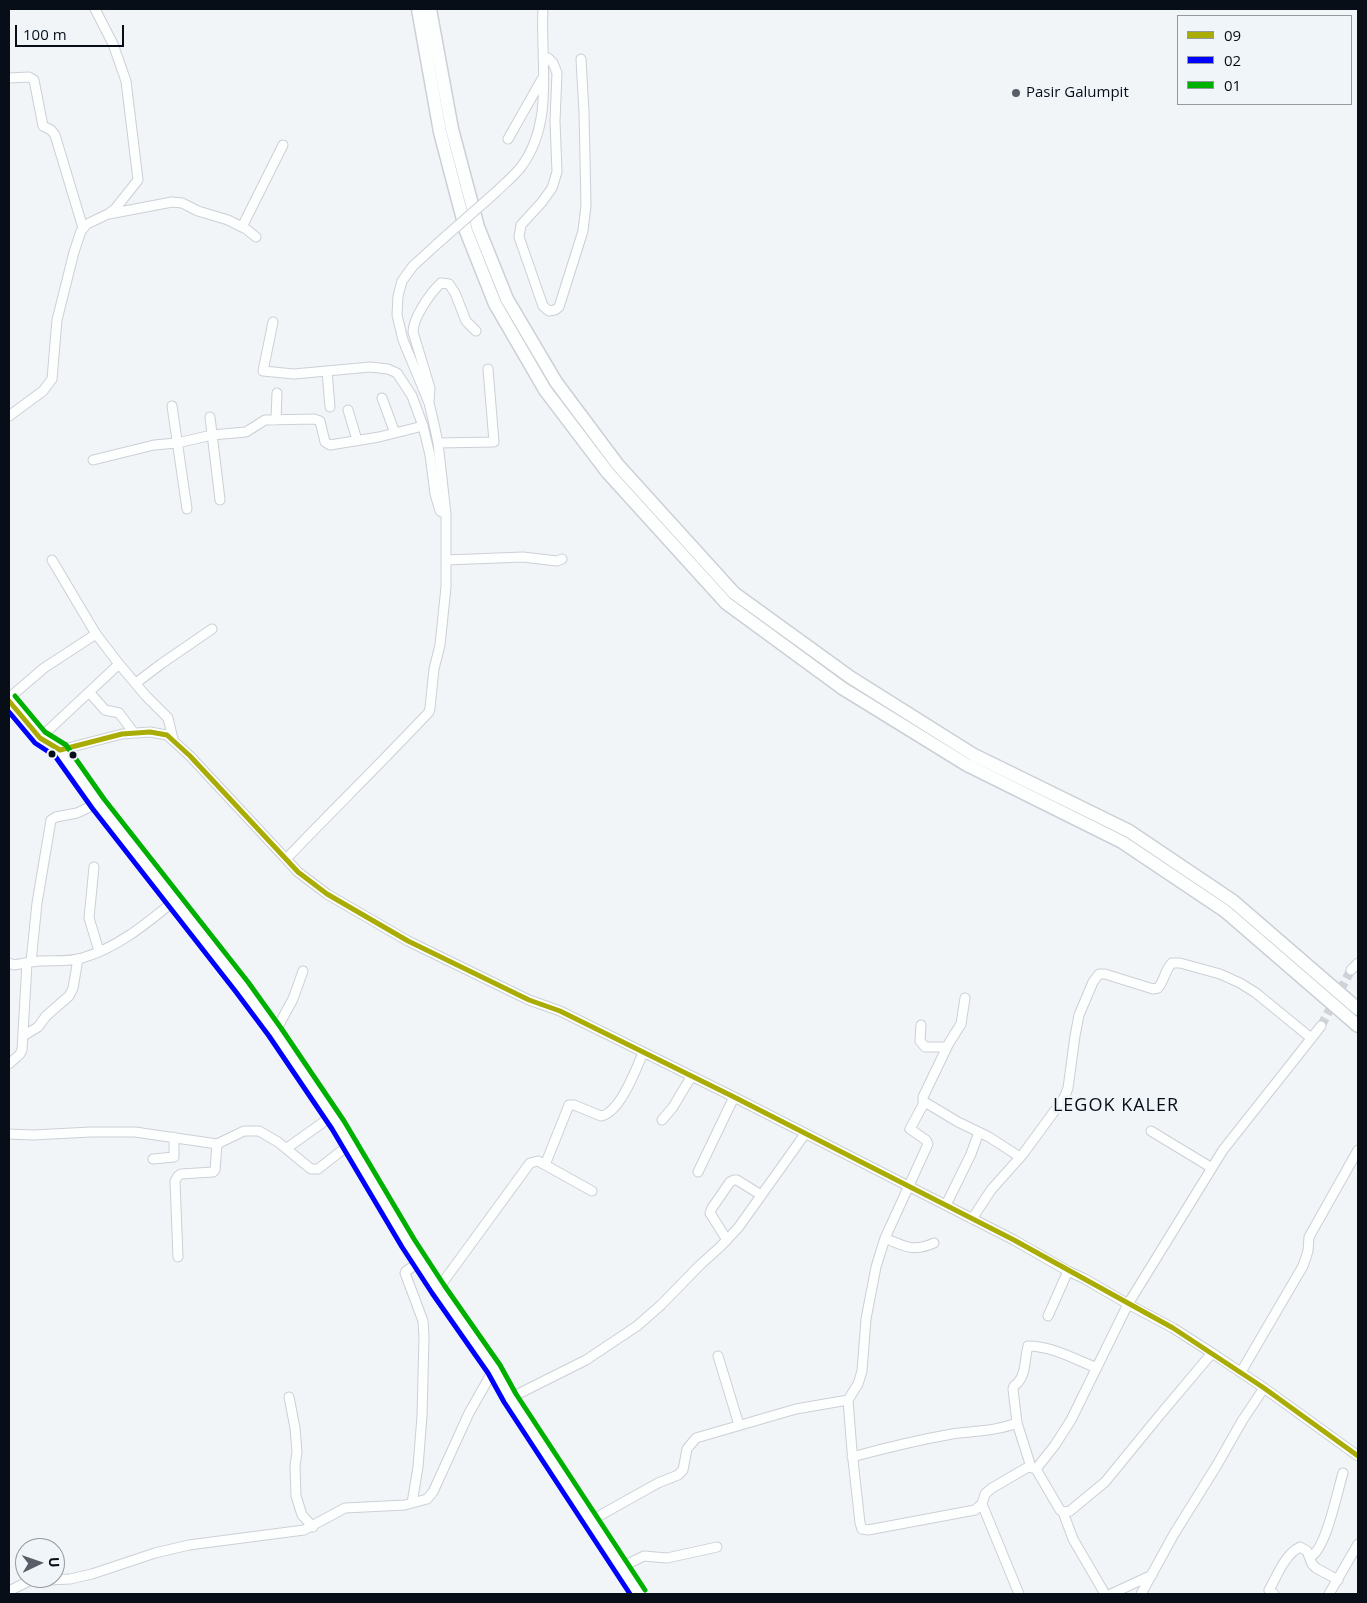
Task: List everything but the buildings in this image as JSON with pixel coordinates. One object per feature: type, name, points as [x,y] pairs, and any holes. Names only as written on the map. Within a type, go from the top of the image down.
[{"type":"highway","points":[[418,9],[440,132],[466,232],[495,304],[545,390],[608,473],[726,603],[842,688],[967,765],[1122,842],[1225,911],[1358,1026]]},
{"type":"highway","points":[[430,9],[452,129],[478,228],[507,299],[556,382],[618,465],[734,593],[850,677],[974,755],[1129,831],[1232,901],[1358,1009]]},
{"type":"highway","points":[[9,699],[40,738],[60,750],[98,803],[275,1032],[350,1144],[420,1262],[494,1369],[510,1398],[640,1594]]},
{"type":"street","points":[[83,228],[115,209],[138,180],[126,81],[113,44],[95,9]]},
{"type":"street","points":[[286,859],[429,712],[434,669],[440,645],[446,587],[446,514],[438,443],[429,403],[403,340],[397,315],[398,296],[402,280],[413,266],[496,192],[521,167],[532,147],[539,129],[543,108],[543,9]]},
{"type":"street","points":[[543,58],[548,58],[553,63],[557,73],[555,121],[557,172],[552,188],[521,225],[519,237],[544,306],[549,311],[559,307],[583,231],[586,196],[581,59]]},
{"type":"street","points":[[9,78],[29,77],[34,80],[43,126],[51,130],[55,135],[83,228],[74,252],[57,320],[52,379],[43,391],[9,416]]},
{"type":"street","points":[[508,139],[544,77]]},
{"type":"street","points":[[242,227],[283,145]]},
{"type":"street","points":[[108,214],[172,202],[182,203],[198,211],[228,220],[256,237]]},
{"type":"street","points":[[429,403],[430,388],[413,324],[433,290],[441,283],[449,284],[455,293],[466,321],[476,331]]},
{"type":"street","points":[[274,322],[263,371],[294,374],[370,367],[388,369],[397,373],[412,396],[423,426],[430,455],[435,494],[440,510],[446,514]]},
{"type":"street","points":[[438,443],[494,442],[488,369]]},
{"type":"street","points":[[327,371],[330,407]]},
{"type":"street","points":[[276,420],[277,393]]},
{"type":"street","points":[[382,398],[395,433]]},
{"type":"street","points":[[172,406],[187,509]]},
{"type":"street","points":[[348,410],[357,440]]},
{"type":"street","points":[[210,417],[220,500]]},
{"type":"street","points":[[93,460],[154,445],[177,443],[212,435],[246,432],[266,420],[314,419],[320,421],[325,442],[330,445],[423,426]]},
{"type":"street","points":[[446,560],[523,557],[557,561],[562,559]]},
{"type":"street","points":[[52,560],[96,634],[119,664],[168,718],[173,739]]},
{"type":"street","points":[[136,683],[212,629]]},
{"type":"street","points":[[9,699],[44,668],[96,634]]},
{"type":"street","points":[[40,738],[119,664]]},
{"type":"street","points":[[89,692],[105,710],[119,712],[134,733]]},
{"type":"street","points":[[60,750],[81,746],[104,738],[134,733],[159,732],[167,735],[190,756],[298,872],[327,894],[408,941],[530,1000],[560,1011],[734,1097],[1014,1240],[1068,1271],[1085,1278],[1173,1328],[1212,1353],[1358,1456]]},
{"type":"street","points":[[9,1064],[22,1050],[29,963],[51,820],[56,817],[77,814],[98,803]]},
{"type":"street","points":[[94,867],[90,918],[99,951]]},
{"type":"street","points":[[9,963],[78,959],[117,943],[145,925],[174,901]]},
{"type":"street","points":[[23,1036],[38,1028],[46,1016],[69,996],[73,988],[78,959]]},
{"type":"street","points":[[972,1219],[990,1190],[1020,1157],[1064,1098],[1068,1088],[1079,1015],[1093,982],[1099,974],[1105,974],[1153,989],[1158,988],[1162,984],[1168,966],[1172,963],[1180,963],[1212,972],[1240,983],[1256,993],[1311,1038]]},
{"type":"street","points":[[275,1032],[290,1005],[303,971]]},
{"type":"street","points":[[965,998],[961,1024],[946,1047],[923,1097],[924,1103],[910,1129],[928,1144],[885,1238],[876,1267],[866,1319],[862,1371],[858,1384],[848,1400],[852,1457],[860,1522],[862,1529],[865,1530],[975,1510],[982,1504],[985,1494],[992,1488],[1028,1468],[1033,1468],[1055,1444],[1072,1420],[1128,1304],[1223,1150],[1321,1026]]},
{"type":"street","points":[[921,1025],[920,1041],[925,1046],[946,1047]]},
{"type":"street","points":[[545,1165],[569,1105],[574,1105],[601,1116],[610,1112],[628,1086],[643,1053]]},
{"type":"street","points":[[662,1120],[691,1077]]},
{"type":"street","points":[[698,1172],[734,1097]]},
{"type":"street","points":[[924,1103],[979,1132],[1020,1157]]},
{"type":"street","points":[[287,1148],[332,1116]]},
{"type":"street","points":[[9,1134],[135,1132],[217,1144],[244,1131],[251,1130],[268,1134],[314,1170],[318,1169],[350,1144]]},
{"type":"street","points":[[1151,1131],[1212,1168]]},
{"type":"street","points":[[946,1205],[971,1154],[979,1132]]},
{"type":"street","points":[[510,1398],[586,1360],[637,1326],[661,1305],[738,1228],[805,1134]]},
{"type":"street","points":[[153,1159],[174,1157],[174,1137]]},
{"type":"street","points":[[178,1256],[176,1181],[181,1174],[213,1172],[215,1170],[217,1144]]},
{"type":"street","points":[[1241,1372],[1303,1266],[1308,1251],[1308,1237],[1358,1150]]},
{"type":"street","points":[[438,1289],[530,1163],[538,1161],[592,1190]]},
{"type":"street","points":[[727,1240],[710,1212],[730,1182],[737,1180],[761,1195]]},
{"type":"street","points":[[885,1238],[916,1249],[934,1244]]},
{"type":"street","points":[[412,1503],[418,1467],[422,1416],[424,1337],[423,1321],[405,1272],[420,1262]]},
{"type":"street","points":[[1048,1316],[1068,1271]]},
{"type":"street","points":[[1097,1368],[1056,1352],[1028,1346],[1023,1375],[1020,1383],[1014,1386],[1013,1389],[1017,1422],[1033,1468],[1063,1512],[1074,1539],[1105,1594]]},
{"type":"street","points":[[1063,1512],[1070,1511],[1105,1482],[1212,1353]]},
{"type":"street","points":[[718,1356],[739,1425]]},
{"type":"street","points":[[9,1591],[29,1581],[70,1579],[180,1547],[293,1532],[313,1527],[345,1508],[405,1505],[421,1502],[430,1496],[468,1413],[494,1369]]},
{"type":"street","points":[[1141,1594],[1174,1534],[1264,1388]]},
{"type":"street","points":[[289,1397],[295,1419],[297,1444],[296,1496],[302,1515],[313,1527]]},
{"type":"street","points":[[590,1521],[658,1483],[678,1475],[683,1470],[687,1449],[696,1438],[796,1409],[848,1400]]},
{"type":"street","points":[[852,1457],[905,1443],[952,1434],[990,1430],[1017,1422]]},
{"type":"street","points":[[1310,1557],[1321,1544],[1328,1528],[1343,1474]]},
{"type":"street","points":[[982,1504],[1019,1594]]},
{"type":"street","points":[[1330,1594],[1358,1544]]},
{"type":"street","points":[[621,1567],[644,1556],[667,1558],[717,1547]]},
{"type":"street","points":[[1274,1594],[1269,1590],[1287,1559],[1300,1547],[1308,1551],[1312,1564],[1316,1568],[1338,1580]]},
{"type":"street","points":[[1111,1594],[1153,1574]]},
{"type":"tunnel","points":[[1321,1026],[1351,970]]},
{"type":"transit line","name":"01","points":[[15,696],[45,732],[66,745],[104,799],[248,982],[281,1028],[344,1121],[414,1239],[500,1365],[516,1394],[645,1590]]},
{"type":"transit line","name":"09","points":[[9,701],[40,738],[60,750]]},
{"type":"transit line","name":"02","points":[[9,712],[35,743],[55,756],[92,808],[269,1036],[332,1129],[402,1247],[488,1373],[504,1402],[630,1594]]},
{"type":"transit line","name":"09","points":[[60,750],[122,734],[150,732],[167,735],[190,756],[298,872],[327,894],[408,941],[529,1000],[560,1011],[734,1097],[1014,1240],[1173,1328],[1264,1388],[1358,1456]]},
{"type":"place","name":"Pasir Galumpit","points":[[1016,93]]},
{"type":"district","name":"LEGOK KALER","points":[[1116,1106]]}]
